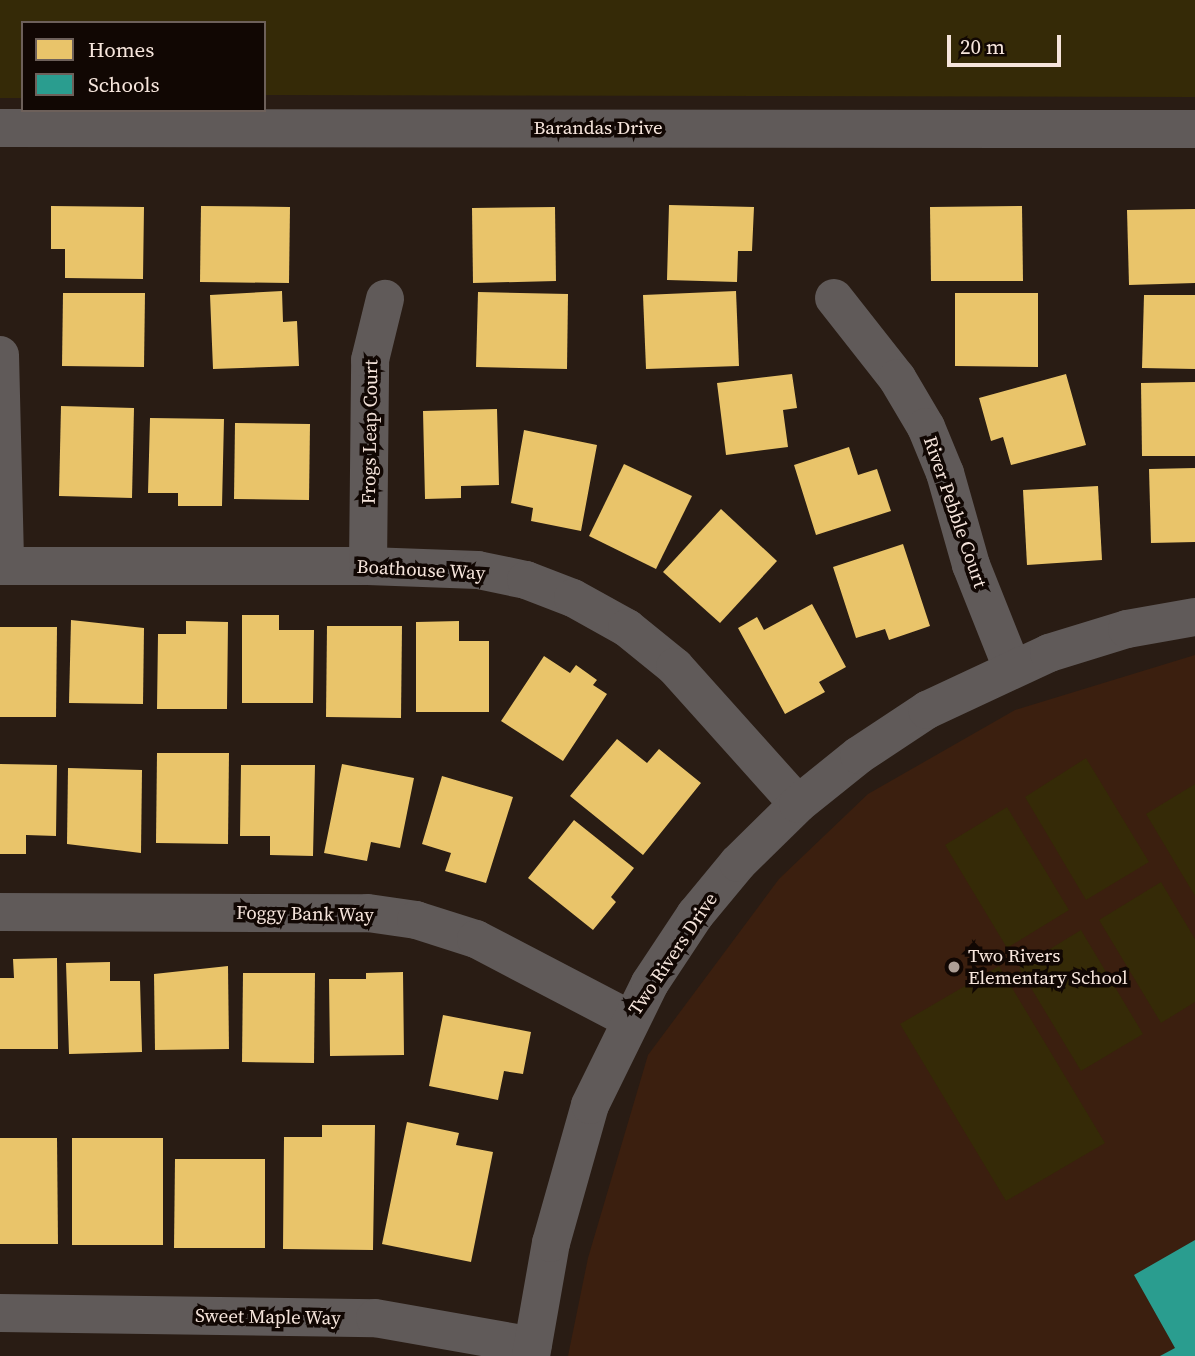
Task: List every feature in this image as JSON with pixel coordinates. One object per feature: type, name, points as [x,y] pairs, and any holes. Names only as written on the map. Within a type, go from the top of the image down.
[{"type":"street","name":"Barandas Drive","points":[[0,128],[1195,129]]},
{"type":"street","name":"River Pebble Court","points":[[834,298],[897,378],[926,427],[945,473],[971,565],[1012,668]]},
{"type":"street","name":"Frogs Leap Court","points":[[368,566],[370,360],[385,299]]},
{"type":"street","points":[[0,355],[3,566]]},
{"type":"street","name":"Boathouse Way","points":[[3,566],[368,566],[478,570],[526,580],[573,598],[627,628],[675,667],[798,804]]},
{"type":"street","name":"Two Rivers Drive","points":[[532,1351],[569,1169],[590,1104],[629,1019],[695,915],[738,863],[798,804],[859,755],[927,710],[1012,668],[1127,629],[1195,617]]},
{"type":"street","name":"Foggy Bank Way","points":[[0,912],[368,913],[416,920],[476,939],[629,1019]]},
{"type":"street","name":"Sweet Maple Way","points":[[0,1313],[375,1318],[532,1351]]},
{"type":"shaded area","points":[[0,0],[1195,0],[1195,97],[266,95],[266,21],[21,21],[21,98],[0,98]]},
{"type":"shaded area","name":"Two Rivers Elementary School","points":[[1195,655],[1195,1356],[568,1356],[588,1258],[648,1055],[779,879],[868,794],[1015,710]]},
{"type":"shaded area","points":[[1086,758],[1149,862],[1086,900],[1025,797]]},
{"type":"shaded area","points":[[1195,784],[1195,896],[1146,814]]},
{"type":"shaded area","points":[[1007,807],[1069,910],[1007,948],[945,845]]},
{"type":"shaded area","points":[[1161,882],[1195,939],[1195,1002],[1161,1023],[1099,920]]},
{"type":"shaded area","points":[[1081,930],[1143,1034],[1081,1071],[1019,968]]},
{"type":"shaded area","points":[[999,966],[1105,1143],[1006,1201],[900,1024]]},
{"type":"building: Homes","points":[[669,205],[754,207],[752,251],[738,251],[737,282],[667,280]]},
{"type":"building: Homes","points":[[51,206],[144,207],[143,279],[65,278],[65,249],[51,249]]},
{"type":"building: Homes","points":[[201,206],[290,207],[289,283],[200,282]]},
{"type":"building: Homes","points":[[1022,206],[1023,281],[931,281],[930,207]]},
{"type":"building: Homes","points":[[555,207],[556,281],[473,283],[472,208]]},
{"type":"building: Homes","points":[[1195,209],[1195,283],[1129,285],[1127,210]]},
{"type":"building: Homes","points":[[282,291],[283,322],[297,321],[299,366],[213,369],[210,295]]},
{"type":"building: Homes","points":[[736,291],[739,366],[646,369],[643,295]]},
{"type":"building: Homes","points":[[478,292],[568,294],[567,369],[476,367]]},
{"type":"building: Homes","points":[[63,293],[145,293],[144,367],[62,366]]},
{"type":"building: Homes","points":[[955,293],[1038,293],[1038,367],[955,366]]},
{"type":"building: Homes","points":[[1144,295],[1195,295],[1195,369],[1142,368]]},
{"type":"building: Homes","points":[[792,374],[797,408],[783,410],[788,447],[726,455],[717,383]]},
{"type":"building: Homes","points":[[1066,374],[1086,445],[1011,465],[1003,437],[991,441],[979,398]]},
{"type":"building: Homes","points":[[1195,382],[1195,456],[1142,456],[1141,383]]},
{"type":"building: Homes","points":[[61,406],[134,408],[132,498],[59,496]]},
{"type":"building: Homes","points":[[497,409],[499,485],[461,486],[461,498],[425,499],[423,411]]},
{"type":"building: Homes","points":[[150,418],[224,419],[222,506],[178,506],[178,493],[148,493]]},
{"type":"building: Homes","points":[[235,423],[310,424],[309,500],[234,499]]},
{"type":"building: Homes","points":[[524,430],[597,445],[581,531],[531,521],[533,508],[511,503]]},
{"type":"building: Homes","points":[[849,447],[858,475],[877,469],[891,511],[816,535],[794,465]]},
{"type":"building: Homes","points":[[624,464],[692,496],[656,569],[589,536]]},
{"type":"building: Homes","points":[[1195,468],[1195,542],[1151,543],[1149,469]]},
{"type":"building: Homes","points":[[1098,486],[1102,560],[1027,565],[1023,490]]},
{"type":"building: Homes","points":[[721,509],[777,561],[720,623],[663,572]]},
{"type":"building: Homes","points":[[903,544],[930,626],[889,640],[885,629],[856,638],[833,567]]},
{"type":"building: Homes","points":[[812,604],[846,667],[819,682],[825,692],[785,714],[738,628],[757,617],[764,630]]},
{"type":"building: Homes","points":[[242,615],[279,615],[279,630],[314,630],[313,703],[242,703]]},
{"type":"building: Homes","points":[[71,620],[144,628],[143,704],[69,703]]},
{"type":"building: Homes","points":[[186,621],[228,622],[227,709],[157,709],[158,634],[186,634]]},
{"type":"building: Homes","points":[[459,621],[459,641],[489,641],[489,712],[416,712],[416,622]]},
{"type":"building: Homes","points":[[327,626],[402,626],[401,718],[326,717]]},
{"type":"building: Homes","points":[[0,627],[57,627],[56,717],[0,717]]},
{"type":"building: Homes","points":[[544,656],[570,673],[576,665],[597,680],[593,685],[607,694],[563,761],[501,721]]},
{"type":"building: Homes","points":[[617,739],[647,763],[659,749],[701,783],[643,855],[570,796]]},
{"type":"building: Homes","points":[[157,753],[229,753],[228,844],[156,843]]},
{"type":"building: Homes","points":[[0,764],[57,765],[56,836],[26,835],[26,854],[0,854]]},
{"type":"building: Homes","points":[[342,764],[414,778],[400,848],[371,842],[367,861],[324,853]]},
{"type":"building: Homes","points":[[241,765],[315,765],[313,856],[270,855],[270,836],[240,836]]},
{"type":"building: Homes","points":[[68,768],[142,770],[141,853],[67,844]]},
{"type":"building: Homes","points":[[442,776],[513,797],[486,883],[445,871],[451,853],[422,844]]},
{"type":"building: Homes","points":[[574,820],[634,868],[611,897],[616,902],[593,930],[528,878]]},
{"type":"building: Homes","points":[[57,958],[58,1049],[0,1049],[0,978],[14,978],[13,959]]},
{"type":"building: Homes","points":[[110,962],[110,981],[140,981],[142,1052],[69,1054],[66,963]]},
{"type":"building: Homes","points":[[228,966],[229,1049],[155,1050],[154,974]]},
{"type":"building: Homes","points":[[403,972],[404,1055],[330,1056],[329,979],[366,979],[366,973]]},
{"type":"building: Homes","points":[[243,973],[315,973],[314,1063],[242,1062]]},
{"type":"building: Homes","points":[[443,1015],[531,1032],[523,1074],[504,1071],[498,1100],[429,1086]]},
{"type":"building: Homes","points":[[407,1122],[459,1133],[456,1145],[493,1152],[471,1262],[382,1244]]},
{"type":"building: Homes","points":[[322,1125],[375,1125],[373,1250],[283,1249],[284,1137],[322,1137]]},
{"type":"building: Homes","points":[[0,1138],[57,1138],[58,1244],[0,1244]]},
{"type":"building: Homes","points":[[72,1138],[163,1138],[163,1245],[72,1245]]},
{"type":"building: Homes","points":[[175,1159],[265,1159],[265,1248],[174,1248]]},
{"type":"building: Schools","points":[[1195,1240],[1195,1356],[1160,1356],[1175,1348],[1134,1275]]},
{"type":"place","name":"Two Rivers Elementary School","points":[[954,967]]}]
